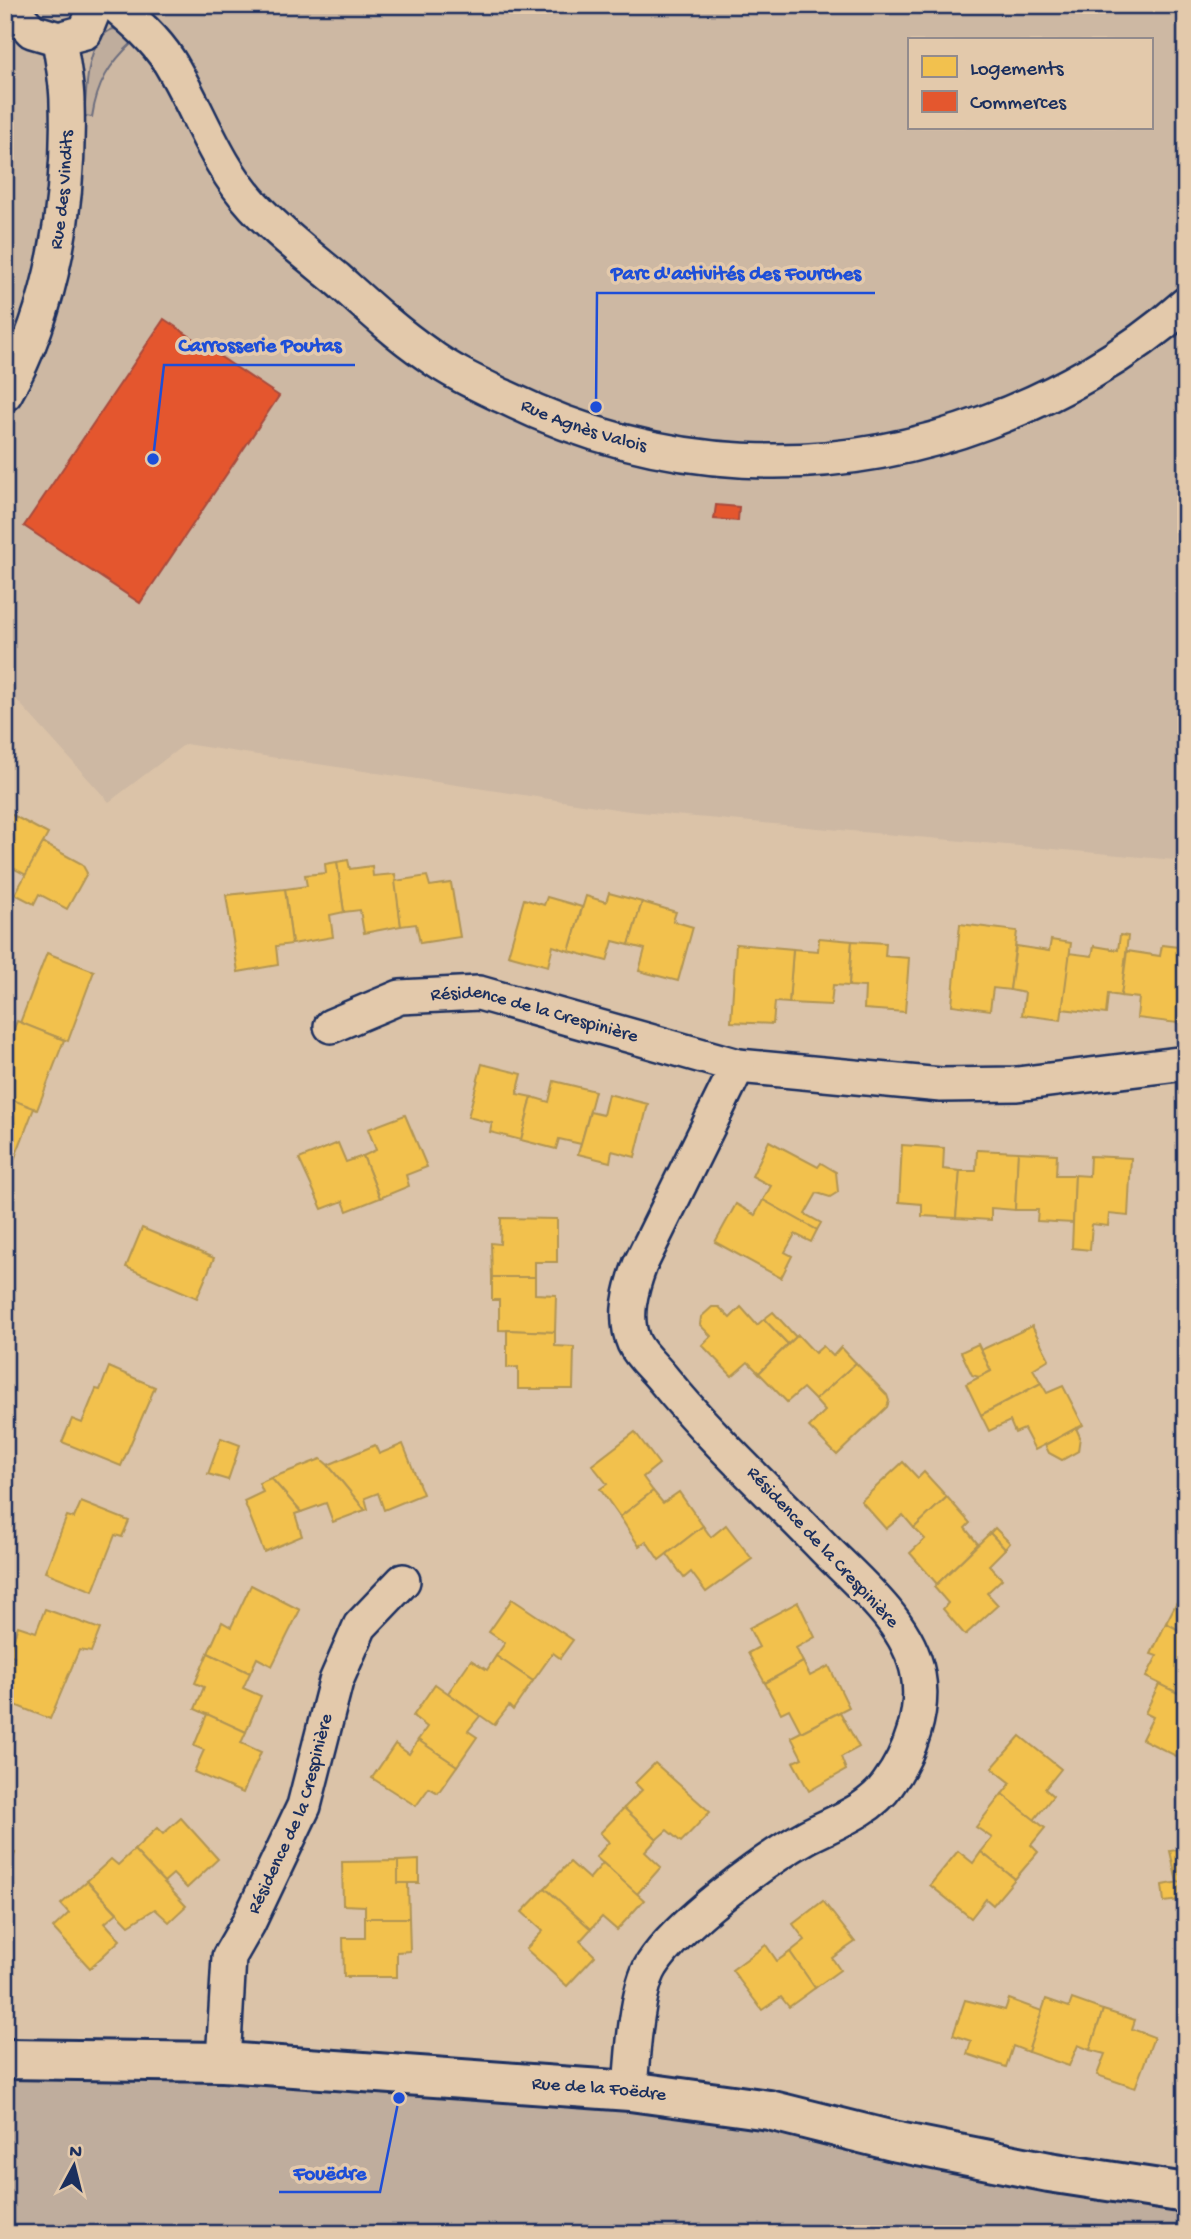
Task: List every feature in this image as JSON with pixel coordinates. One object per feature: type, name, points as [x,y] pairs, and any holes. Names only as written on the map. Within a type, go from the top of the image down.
[{"type":"street","points":[[8,5],[32,31],[59,39],[85,32],[96,5]]},
{"type":"street","name":"Rue Agnès Valois","points":[[115,5],[146,32],[167,59],[219,161],[236,184],[256,208],[351,292],[428,355],[481,386],[535,412],[648,450],[761,462],[834,459],[903,448],[1016,411],[1070,384],[1125,350],[1186,304]]},
{"type":"street","name":"Rue des Vindits","points":[[5,394],[27,351],[41,310],[59,229],[66,177],[68,101],[59,39]]},
{"type":"street","name":"Résidence de la Crespinière","points":[[331,1026],[400,997],[479,993],[737,1066],[966,1085],[1017,1084],[1186,1063]]},
{"type":"street","name":"Résidence de la Crespinière","points":[[630,2091],[640,2008],[651,1966],[689,1924],[748,1875],[806,1837],[855,1813],[887,1786],[913,1737],[919,1712],[918,1673],[901,1633],[869,1595],[679,1399],[635,1344],[632,1335],[629,1293],[737,1066]]},
{"type":"street","name":"Résidence de la Crespinière","points":[[223,2062],[229,1956],[248,1924],[304,1806],[336,1681],[360,1626],[403,1581]]},
{"type":"street","name":"Rue de la Foëdre","points":[[5,2059],[223,2062],[630,2091],[769,2110],[893,2141],[1049,2172],[1186,2193]]},
{"type":"shaded area","points":[[5,5],[1186,5],[1186,861],[629,811],[185,744],[109,802],[5,687]]},
{"type":"shaded area","points":[[113,29],[119,30],[133,42],[105,75],[92,117],[84,116],[92,55],[97,43]]},
{"type":"shaded area","points":[[5,2059],[630,2091],[1186,2192],[1186,2234],[5,2234]]},
{"type":"building: Logements","points":[[5,811],[48,834],[26,875],[5,864]]},
{"type":"building: Logements","points":[[43,843],[82,864],[87,873],[67,909],[39,894],[34,904],[15,894]]},
{"type":"building: Logements","points":[[348,860],[350,869],[372,866],[373,876],[395,874],[401,926],[364,933],[360,910],[344,912],[337,862]]},
{"type":"building: Logements","points":[[337,862],[344,912],[330,915],[333,937],[292,944],[285,889],[307,886],[305,875],[326,873],[325,864]]},
{"type":"building: Logements","points":[[427,876],[430,886],[451,883],[460,937],[420,943],[416,924],[401,926],[395,881]]},
{"type":"building: Logements","points":[[285,889],[292,944],[276,946],[278,965],[238,972],[226,895]]},
{"type":"building: Logements","points":[[609,893],[642,902],[629,945],[613,941],[607,961],[569,951],[586,896],[606,902]]},
{"type":"building: Logements","points":[[547,897],[582,907],[569,951],[553,946],[548,966],[508,955],[524,899],[544,905]]},
{"type":"building: Logements","points":[[642,902],[676,912],[673,921],[693,927],[678,981],[639,971],[645,949],[629,945]]},
{"type":"building: Logements","points":[[960,924],[1017,931],[1010,990],[993,988],[990,1010],[952,1005]]},
{"type":"building: Logements","points":[[1120,935],[1128,936],[1121,996],[1108,994],[1106,1014],[1062,1009],[1069,953],[1092,956],[1094,946],[1118,950]]},
{"type":"building: Logements","points":[[819,938],[852,941],[849,986],[833,985],[831,1005],[789,1003],[793,949],[818,951]]},
{"type":"building: Logements","points":[[1051,940],[1071,943],[1061,1020],[1022,1015],[1025,993],[1010,990],[1016,946],[1049,951]]},
{"type":"building: Logements","points":[[852,941],[886,943],[885,956],[909,958],[905,1012],[864,1009],[865,987],[849,986]]},
{"type":"building: Logements","points":[[736,944],[793,949],[789,1003],[775,1002],[773,1024],[731,1022]]},
{"type":"building: Logements","points":[[1162,945],[1186,948],[1186,987],[1181,986],[1177,1023],[1137,1018],[1139,998],[1121,996],[1127,951],[1160,956]]},
{"type":"building: Logements","points":[[47,953],[94,971],[68,1041],[20,1023]]},
{"type":"building: Logements","points":[[17,1021],[64,1040],[37,1110],[5,1097],[5,1051]]},
{"type":"building: Logements","points":[[482,1064],[522,1074],[517,1094],[532,1097],[521,1140],[490,1132],[492,1123],[468,1117]]},
{"type":"building: Logements","points":[[554,1081],[595,1091],[581,1144],[559,1139],[556,1149],[521,1140],[532,1097],[549,1102]]},
{"type":"building: Logements","points":[[608,1094],[648,1104],[635,1157],[612,1151],[610,1162],[578,1154],[590,1112],[603,1115]]},
{"type":"building: Logements","points":[[5,1097],[34,1108],[7,1178],[5,1177]]},
{"type":"building: Logements","points":[[405,1115],[427,1167],[406,1175],[409,1186],[380,1198],[363,1156],[376,1150],[368,1129]]},
{"type":"building: Logements","points":[[769,1141],[818,1167],[821,1163],[836,1172],[838,1192],[830,1197],[817,1193],[805,1214],[821,1223],[817,1230],[763,1200],[771,1186],[752,1176]]},
{"type":"building: Logements","points":[[338,1143],[346,1162],[363,1156],[380,1198],[347,1211],[343,1201],[322,1209],[299,1159]]},
{"type":"building: Logements","points":[[902,1145],[944,1148],[943,1169],[960,1171],[956,1218],[922,1216],[922,1204],[899,1202]]},
{"type":"building: Logements","points":[[977,1150],[1018,1152],[1015,1210],[991,1208],[991,1220],[956,1218],[960,1171],[976,1171]]},
{"type":"building: Logements","points":[[1018,1152],[1057,1154],[1056,1175],[1075,1175],[1073,1223],[1037,1221],[1038,1210],[1015,1210]]},
{"type":"building: Logements","points":[[1090,1156],[1131,1158],[1128,1216],[1109,1214],[1108,1226],[1092,1224],[1090,1250],[1072,1248],[1075,1175],[1089,1176]]},
{"type":"building: Logements","points":[[763,1200],[817,1230],[811,1242],[795,1234],[785,1252],[792,1256],[781,1278],[715,1242],[736,1204],[755,1215]]},
{"type":"building: Logements","points":[[501,1218],[557,1219],[557,1262],[535,1262],[535,1277],[492,1277],[491,1243],[500,1244]]},
{"type":"building: Logements","points":[[142,1228],[214,1258],[197,1298],[126,1267]]},
{"type":"building: Logements","points":[[492,1277],[535,1277],[535,1294],[556,1295],[555,1332],[499,1330],[499,1300],[492,1300]]},
{"type":"building: Logements","points":[[712,1307],[719,1307],[730,1318],[741,1307],[757,1325],[764,1319],[788,1344],[759,1373],[748,1362],[732,1376],[702,1345],[711,1336],[700,1325],[701,1317]]},
{"type":"building: Logements","points":[[773,1312],[796,1337],[788,1344],[764,1319]]},
{"type":"building: Logements","points":[[1032,1326],[1049,1359],[1033,1369],[1041,1383],[981,1415],[966,1384],[991,1371],[981,1350]]},
{"type":"building: Logements","points":[[507,1330],[555,1332],[555,1346],[574,1347],[573,1389],[518,1389],[518,1367],[507,1368]]},
{"type":"building: Logements","points":[[798,1335],[815,1353],[823,1346],[833,1356],[841,1347],[856,1363],[815,1400],[803,1388],[787,1402],[759,1373]]},
{"type":"building: Logements","points":[[978,1344],[991,1371],[979,1377],[972,1375],[961,1352]]},
{"type":"building: Logements","points":[[856,1363],[887,1395],[889,1401],[887,1407],[837,1455],[809,1427],[825,1411],[815,1400]]},
{"type":"building: Logements","points":[[109,1367],[155,1387],[121,1466],[62,1442],[72,1419],[82,1423],[96,1389],[100,1390]]},
{"type":"building: Logements","points":[[1041,1383],[1047,1393],[1063,1386],[1083,1425],[1035,1450],[1024,1429],[1015,1433],[1010,1421],[989,1431],[981,1415]]},
{"type":"building: Logements","points":[[1076,1428],[1080,1437],[1078,1451],[1062,1460],[1049,1453],[1045,1445]]},
{"type":"building: Logements","points":[[635,1432],[659,1464],[643,1477],[653,1491],[620,1517],[600,1489],[607,1484],[592,1465]]},
{"type":"building: Logements","points":[[221,1438],[240,1445],[228,1480],[208,1474]]},
{"type":"building: Logements","points":[[403,1444],[423,1494],[384,1510],[378,1493],[365,1498],[368,1509],[365,1510],[328,1465],[375,1445],[379,1454]]},
{"type":"building: Logements","points":[[321,1459],[365,1510],[333,1522],[326,1503],[301,1512],[271,1478]]},
{"type":"building: Logements","points":[[903,1462],[918,1478],[924,1472],[947,1497],[914,1528],[903,1515],[886,1529],[861,1501]]},
{"type":"building: Logements","points":[[271,1478],[301,1512],[295,1514],[302,1536],[264,1552],[244,1501],[263,1492],[259,1483]]},
{"type":"building: Logements","points":[[653,1491],[663,1503],[679,1492],[703,1526],[659,1560],[646,1541],[639,1546],[620,1517]]},
{"type":"building: Logements","points":[[947,1497],[970,1523],[965,1528],[978,1544],[937,1584],[910,1553],[925,1539],[914,1528]]},
{"type":"building: Logements","points":[[81,1502],[129,1521],[122,1537],[115,1535],[93,1591],[45,1572],[67,1516],[74,1518]]},
{"type":"building: Logements","points":[[726,1525],[752,1559],[706,1592],[691,1572],[684,1578],[667,1554],[703,1526],[711,1537]]},
{"type":"building: Logements","points":[[995,1528],[1010,1543],[1005,1549],[990,1533]]},
{"type":"building: Logements","points":[[990,1533],[1005,1549],[989,1565],[1002,1579],[987,1593],[998,1605],[965,1635],[943,1609],[948,1603],[934,1587]]},
{"type":"building: Logements","points":[[251,1585],[300,1610],[272,1666],[257,1658],[250,1673],[208,1653],[222,1622],[231,1627]]},
{"type":"building: Logements","points":[[1182,1592],[1186,1594],[1186,1634],[1166,1623]]},
{"type":"building: Logements","points":[[512,1599],[573,1640],[560,1658],[553,1653],[533,1681],[496,1656],[505,1643],[489,1632]]},
{"type":"building: Logements","points":[[798,1602],[815,1637],[796,1648],[803,1662],[765,1683],[748,1653],[759,1647],[749,1628]]},
{"type":"building: Logements","points":[[45,1609],[100,1629],[91,1652],[79,1650],[50,1719],[5,1701],[5,1680],[14,1656],[8,1654],[18,1626],[36,1632]]},
{"type":"building: Logements","points":[[1166,1623],[1186,1634],[1186,1697],[1146,1677],[1157,1656],[1151,1654]]},
{"type":"building: Logements","points":[[208,1653],[250,1673],[243,1688],[261,1696],[246,1732],[195,1709],[204,1687],[195,1683]]},
{"type":"building: Logements","points":[[496,1656],[533,1681],[513,1710],[509,1706],[494,1725],[448,1693],[471,1660],[487,1670]]},
{"type":"building: Logements","points":[[803,1662],[810,1676],[829,1666],[849,1707],[801,1732],[789,1709],[781,1713],[765,1683]]},
{"type":"building: Logements","points":[[435,1684],[480,1716],[468,1731],[477,1737],[457,1766],[418,1740],[427,1727],[413,1716]]},
{"type":"building: Logements","points":[[1159,1684],[1186,1697],[1186,1761],[1142,1739],[1153,1717],[1145,1713]]},
{"type":"building: Logements","points":[[840,1712],[859,1747],[841,1757],[846,1770],[809,1791],[793,1762],[802,1758],[791,1737]]},
{"type":"building: Logements","points":[[207,1714],[246,1732],[241,1743],[261,1752],[243,1793],[194,1772],[204,1750],[194,1746]]},
{"type":"building: Logements","points":[[1020,1736],[1061,1769],[1045,1789],[1053,1796],[1034,1820],[1002,1794],[1011,1783],[992,1768]]},
{"type":"building: Logements","points":[[418,1740],[457,1766],[438,1793],[429,1788],[416,1806],[372,1778],[395,1744],[409,1754]]},
{"type":"building: Logements","points":[[655,1763],[710,1812],[681,1842],[667,1830],[657,1839],[624,1808],[642,1790],[635,1783]]},
{"type":"building: Logements","points":[[1002,1794],[1045,1828],[1031,1845],[1038,1852],[1015,1879],[981,1852],[992,1838],[976,1827]]},
{"type":"building: Logements","points":[[624,1808],[657,1839],[645,1852],[661,1867],[637,1894],[596,1857],[609,1842],[600,1833]]},
{"type":"building: Logements","points":[[181,1818],[218,1859],[187,1888],[173,1874],[164,1882],[134,1850],[157,1828],[163,1834]]},
{"type":"building: Logements","points":[[1186,1827],[1186,1881],[1177,1882],[1170,1851],[1183,1849],[1180,1828]]},
{"type":"building: Logements","points":[[5,1849],[15,1853],[5,1879]]},
{"type":"building: Logements","points":[[134,1850],[186,1906],[169,1922],[155,1909],[129,1925],[87,1881],[111,1859],[118,1865]]},
{"type":"building: Logements","points":[[958,1851],[973,1863],[981,1852],[1015,1879],[993,1905],[986,1899],[971,1918],[930,1885]]},
{"type":"building: Logements","points":[[419,1860],[419,1883],[398,1883],[398,1861]]},
{"type":"building: Logements","points":[[398,1861],[398,1883],[408,1883],[409,1918],[365,1918],[365,1906],[343,1905],[342,1862]]},
{"type":"building: Logements","points":[[570,1862],[589,1879],[603,1863],[644,1900],[617,1930],[602,1917],[591,1929],[545,1888]]},
{"type":"building: Logements","points":[[87,1881],[117,1913],[105,1923],[120,1940],[90,1968],[53,1928],[69,1913],[61,1904]]},
{"type":"building: Logements","points":[[1186,1881],[1186,1919],[1183,1919],[1180,1900],[1164,1902],[1162,1885]]},
{"type":"building: Logements","points":[[545,1888],[591,1929],[580,1941],[595,1956],[567,1986],[526,1949],[543,1931],[522,1912]]},
{"type":"building: Logements","points":[[823,1901],[855,1942],[832,1958],[840,1970],[815,1988],[790,1952],[805,1940],[793,1924]]},
{"type":"building: Logements","points":[[365,1918],[409,1918],[410,1951],[397,1952],[397,1977],[344,1977],[343,1938],[365,1938]]},
{"type":"building: Logements","points":[[766,1945],[777,1961],[790,1952],[815,1988],[789,2007],[781,1997],[762,2010],[732,1970]]},
{"type":"building: Logements","points":[[1009,1999],[1042,2011],[1028,2052],[1013,2046],[1006,2067],[967,2054],[971,2041],[953,2035],[965,2000],[1005,2010]]},
{"type":"building: Logements","points":[[1046,1999],[1069,2007],[1072,1999],[1103,2010],[1090,2050],[1078,2045],[1069,2066],[1028,2052]]},
{"type":"building: Logements","points":[[1103,2010],[1135,2020],[1132,2029],[1154,2037],[1135,2088],[1097,2075],[1105,2054],[1090,2050]]},
{"type":"building: Commerces","points":[[164,319],[279,396],[140,603],[24,526]]},
{"type":"building: Commerces","points":[[716,505],[739,507],[738,521],[714,519]]},
{"type":"place","name":"Parc d'activités des Fourches","points":[[596,407]]},
{"type":"place","name":"Carrosserie Poutas","points":[[153,459]]},
{"type":"place","name":"Fouëdre","points":[[399,2098]]}]
